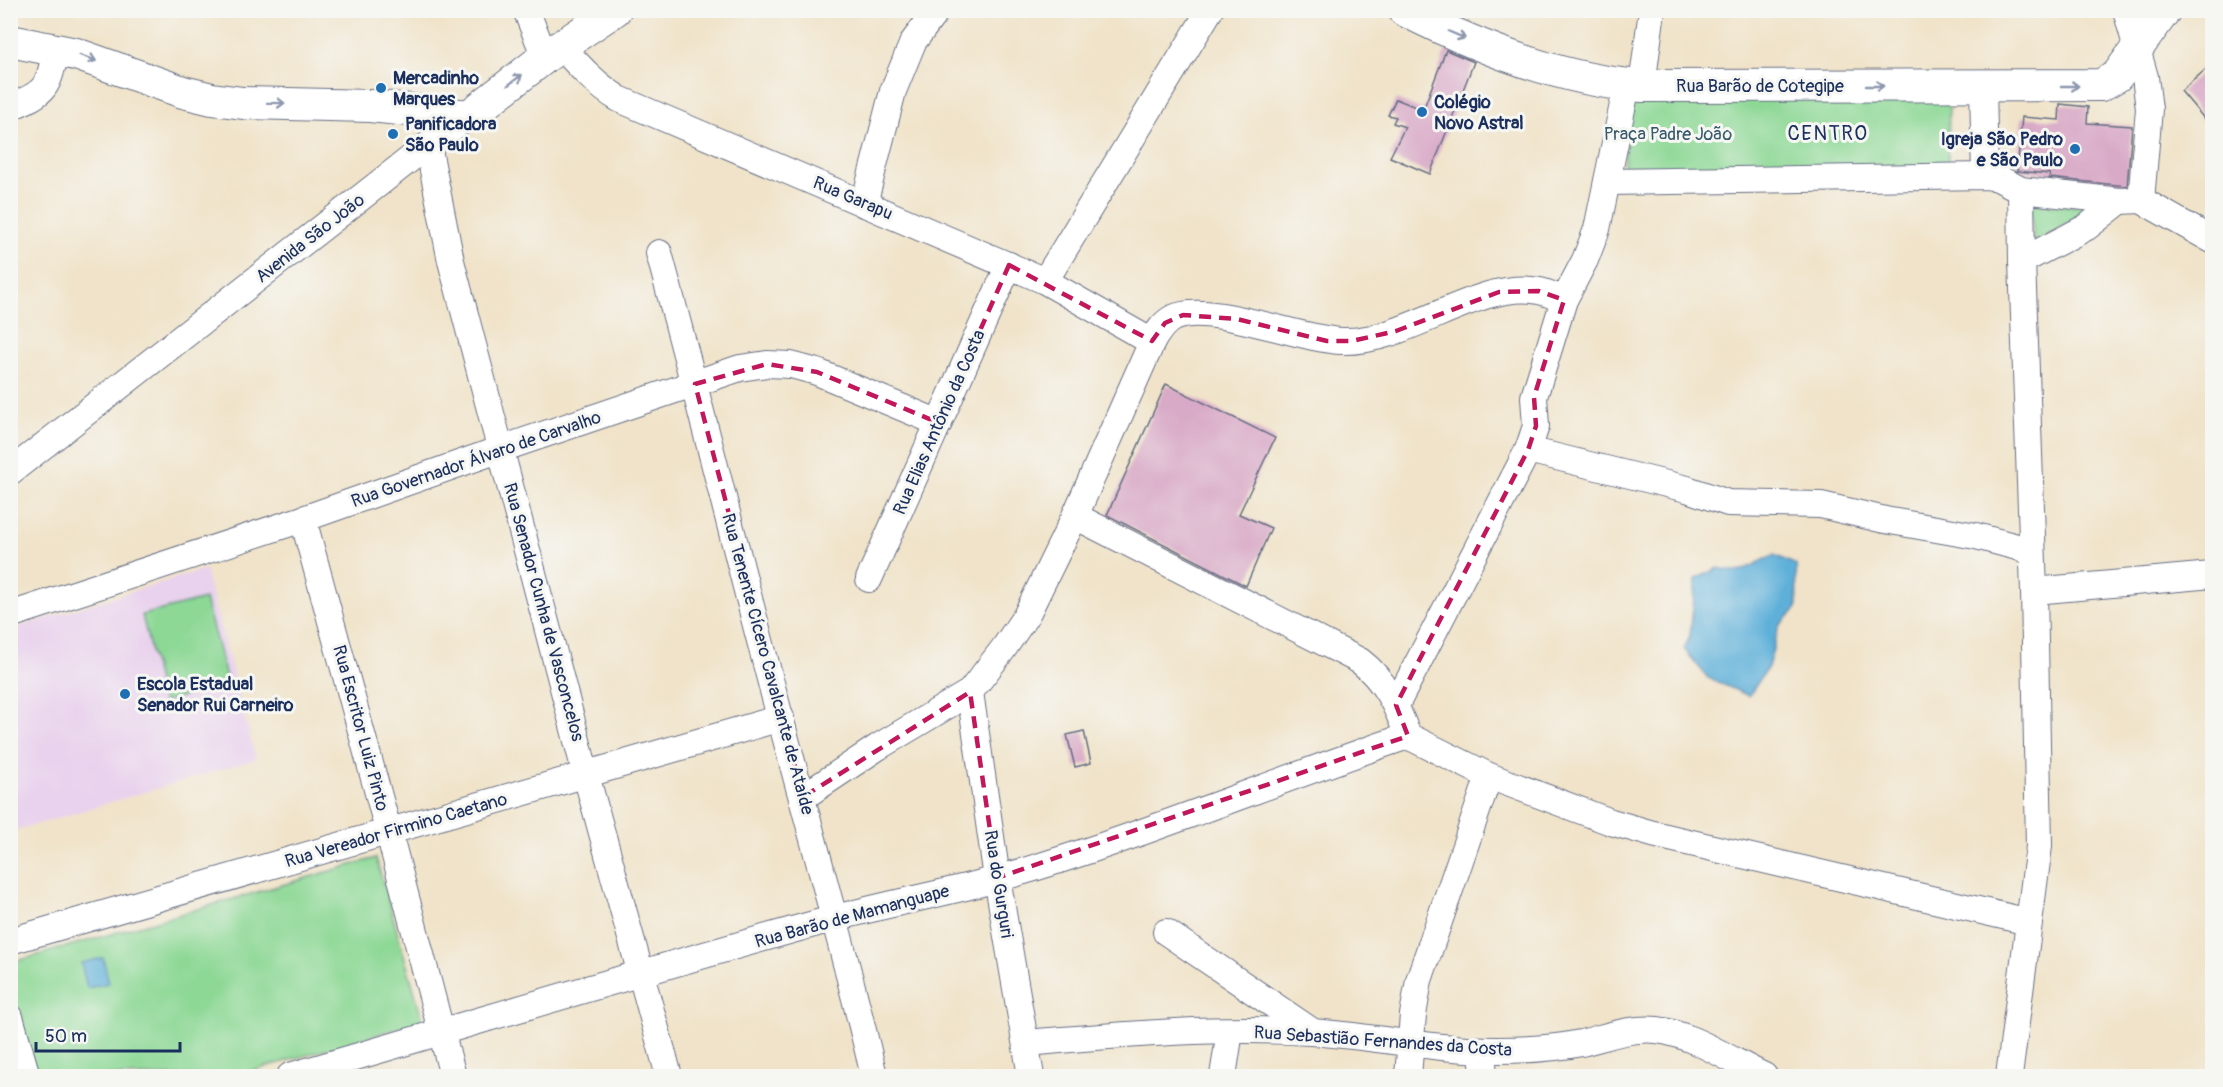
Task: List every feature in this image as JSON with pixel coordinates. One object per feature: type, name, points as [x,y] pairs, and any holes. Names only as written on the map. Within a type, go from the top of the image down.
[{"type":"main road","name":"Avenida São João","points":[[469,116],[554,52],[615,10]]},
{"type":"main road","name":"Rua Barão de Cotegipe","points":[[1404,10],[1485,47],[1578,78],[1635,86],[2102,85],[2110,81],[2130,59]]},
{"type":"main road","points":[[2130,59],[2165,10]]},
{"type":"main road","points":[[10,41],[56,48],[183,92],[212,99],[243,103],[370,106],[469,116]]},
{"type":"street","name":"Rua Garapu","points":[[525,10],[554,52],[587,75],[602,89],[619,99],[1045,281],[1152,342]]},
{"type":"street","points":[[864,204],[893,91],[913,42],[937,10]]},
{"type":"street","points":[[1045,281],[1210,10]]},
{"type":"street","points":[[1396,705],[1528,450],[1536,426],[1534,397],[1564,300],[1585,260],[1597,229],[1607,182],[1635,86],[1652,10]]},
{"type":"street","points":[[2022,261],[2087,227],[2131,200],[2150,109],[2145,77],[2130,59],[2126,10]]},
{"type":"street","points":[[10,107],[41,92],[50,75],[56,48]]},
{"type":"street","points":[[1983,86],[1985,176]]},
{"type":"street","name":"Avenida São João","points":[[10,472],[428,145],[469,116]]},
{"type":"street","name":"Rua Senador Cunha de Vasconcelos","points":[[428,145],[451,261],[586,775],[669,1077]]},
{"type":"street","points":[[1607,182],[1985,176],[1998,178],[2021,190],[2131,200],[2212,240]]},
{"type":"street","points":[[2009,1077],[2038,846],[2034,591],[2021,190]]},
{"type":"street","name":"Rua Tenente Cícero Cavalcante de Ataíde","points":[[659,253],[836,918],[874,1077]]},
{"type":"street","name":"Rua Elias Antônio da Costa","points":[[869,579],[1009,265]]},
{"type":"street","points":[[803,797],[878,747],[970,692],[1004,648],[1027,614],[1075,516],[1152,342],[1165,323],[1183,315],[1197,314],[1237,319],[1327,340],[1352,341],[1376,338],[1499,292],[1539,291],[1564,300]]},
{"type":"street","name":"Rua Governador Álvaro de Carvalho","points":[[10,615],[303,519],[740,368],[766,364],[790,364],[817,372],[939,423]]},
{"type":"street","points":[[1528,450],[1687,489],[1728,503],[1821,505],[1885,520],[1976,536],[2032,551]]},
{"type":"street","points":[[1075,516],[1344,651],[1374,672],[1396,705],[1408,736],[1489,776],[1569,807],[1653,834],[2029,922]]},
{"type":"street","name":"Rua Escritor Luiz Pinto","points":[[303,519],[453,1077]]},
{"type":"street","points":[[2034,591],[2212,575]]},
{"type":"street","name":"Rua do Gurguri","points":[[970,692],[997,878],[1031,1077]]},
{"type":"street","name":"Rua Vereador Firmino Caetano","points":[[10,941],[781,718]]},
{"type":"street","name":"Rua Barão de Mamanguape","points":[[290,1077],[642,972],[836,918],[997,878],[1144,831],[1408,736]]},
{"type":"street","points":[[1407,1077],[1419,980],[1489,776]]},
{"type":"street","points":[[1166,932],[1314,1032]]},
{"type":"street","points":[[10,1017],[27,1077]]},
{"type":"street","name":"Rua Sebastião Fernandes da Costa","points":[[1026,1042],[1130,1034],[1230,1031],[1314,1032],[1482,1050],[1552,1048],[1621,1032],[1656,1030],[1694,1041],[1764,1077]]},
{"type":"street","points":[[1223,1077],[1230,1031]]},
{"type":"street","points":[[1482,1050],[1484,1077]]},
{"type":"path","points":[[879,10],[885,10]]},
{"type":"highlighted area","points":[[1009,265],[1152,341],[1165,323],[1183,315],[1237,319],[1327,341],[1352,341],[1396,331],[1499,292],[1539,291],[1564,300],[1534,397],[1536,426],[1528,450],[1396,705],[1408,736],[997,878],[970,692],[803,797],[695,384],[767,364],[817,372],[939,423]]},
{"type":"shaded area","name":"Escola Estadual Senador Rui Carneiro","points":[[205,569],[256,759],[11,832],[11,629]]},
{"type":"green space","name":"Praça Padre João","points":[[1949,92],[1948,171],[1622,175],[1632,94]]},
{"type":"green space","points":[[2034,204],[2095,207],[2034,243],[2031,208]]},
{"type":"green space","points":[[205,599],[228,684],[163,702],[142,615]]},
{"type":"green space","points":[[376,858],[423,1021],[235,1076],[36,1076],[11,985],[10,963]]},
{"type":"water","points":[[1774,555],[1796,565],[1797,608],[1779,626],[1768,667],[1749,696],[1708,678],[1684,649],[1690,635],[1696,579],[1718,568],[1739,572]]},
{"type":"water","points":[[103,958],[109,983],[87,988],[81,963]]},
{"type":"building","name":"Colégio Novo Astral","points":[[1446,50],[1474,62],[1430,174],[1390,157],[1405,127],[1393,123],[1396,117],[1388,115],[1396,99],[1423,110]]},
{"type":"building","points":[[2212,64],[2212,128],[2181,91]]},
{"type":"building","name":"Igreja São Pedro e São Paulo","points":[[2060,104],[2088,107],[2087,123],[2132,126],[2127,186],[2049,178],[2050,174],[2017,171],[2022,117],[2059,120]]},
{"type":"building","points":[[1166,384],[1275,438],[1239,514],[1271,528],[1246,586],[1107,515]]},
{"type":"building","points":[[1084,731],[1091,763],[1075,767],[1067,735]]},
{"type":"place","name":"Mercadinho Marques","points":[[381,88]]},
{"type":"place","name":"Colégio Novo Astral","points":[[1422,112]]},
{"type":"place","name":"Panificadora São Paulo","points":[[393,134]]},
{"type":"place","name":"Igreja São Pedro e São Paulo","points":[[2075,149]]},
{"type":"place","name":"Escola Estadual Senador Rui Carneiro","points":[[125,694]]},
{"type":"district","name":"CENTRO","points":[[1828,133]]}]
